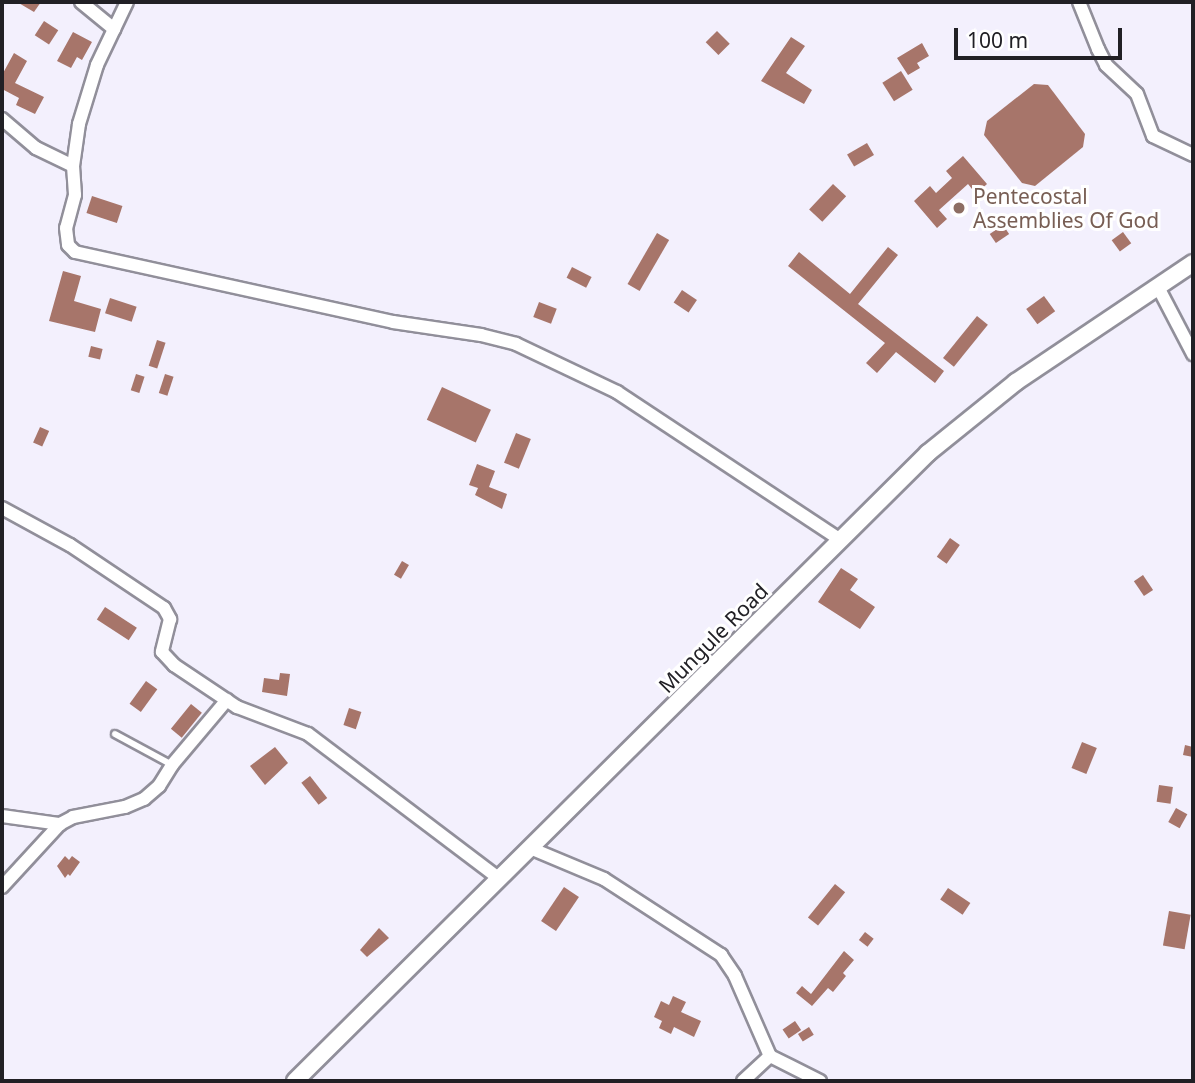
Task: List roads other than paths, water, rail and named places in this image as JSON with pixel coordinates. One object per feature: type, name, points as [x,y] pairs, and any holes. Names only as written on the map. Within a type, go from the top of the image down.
[{"type":"street","points":[[81,2],[114,29]]},
{"type":"street","points":[[127,2],[85,99],[73,166],[75,195],[66,228],[68,245],[75,252],[393,322],[481,335],[516,344],[617,392],[841,540]]},
{"type":"street","points":[[1079,2],[1107,65],[1137,94],[1153,136],[1193,155]]},
{"type":"street","points":[[2,119],[36,148],[73,166]]},
{"type":"street","name":"Mungule Road","points":[[295,1081],[928,453],[971,415],[1016,382],[1193,263]]},
{"type":"street","points":[[1158,287],[1193,354]]},
{"type":"street","points":[[2,509],[70,545],[164,608],[170,619],[162,644],[166,659],[237,707],[308,734],[500,879]]},
{"type":"street","points":[[2,887],[60,824],[73,817],[125,807],[144,799],[159,786],[172,765],[228,700]]},
{"type":"street","points":[[2,816],[60,824]]},
{"type":"street","points":[[530,848],[604,879],[722,955],[735,976],[770,1056],[820,1081]]},
{"type":"street","points":[[743,1081],[770,1056]]},
{"type":"lane","points":[[115,734],[172,765]]},
{"type":"place","name":"Pentecostal Assemblies Of God","points":[[959,208]]}]
